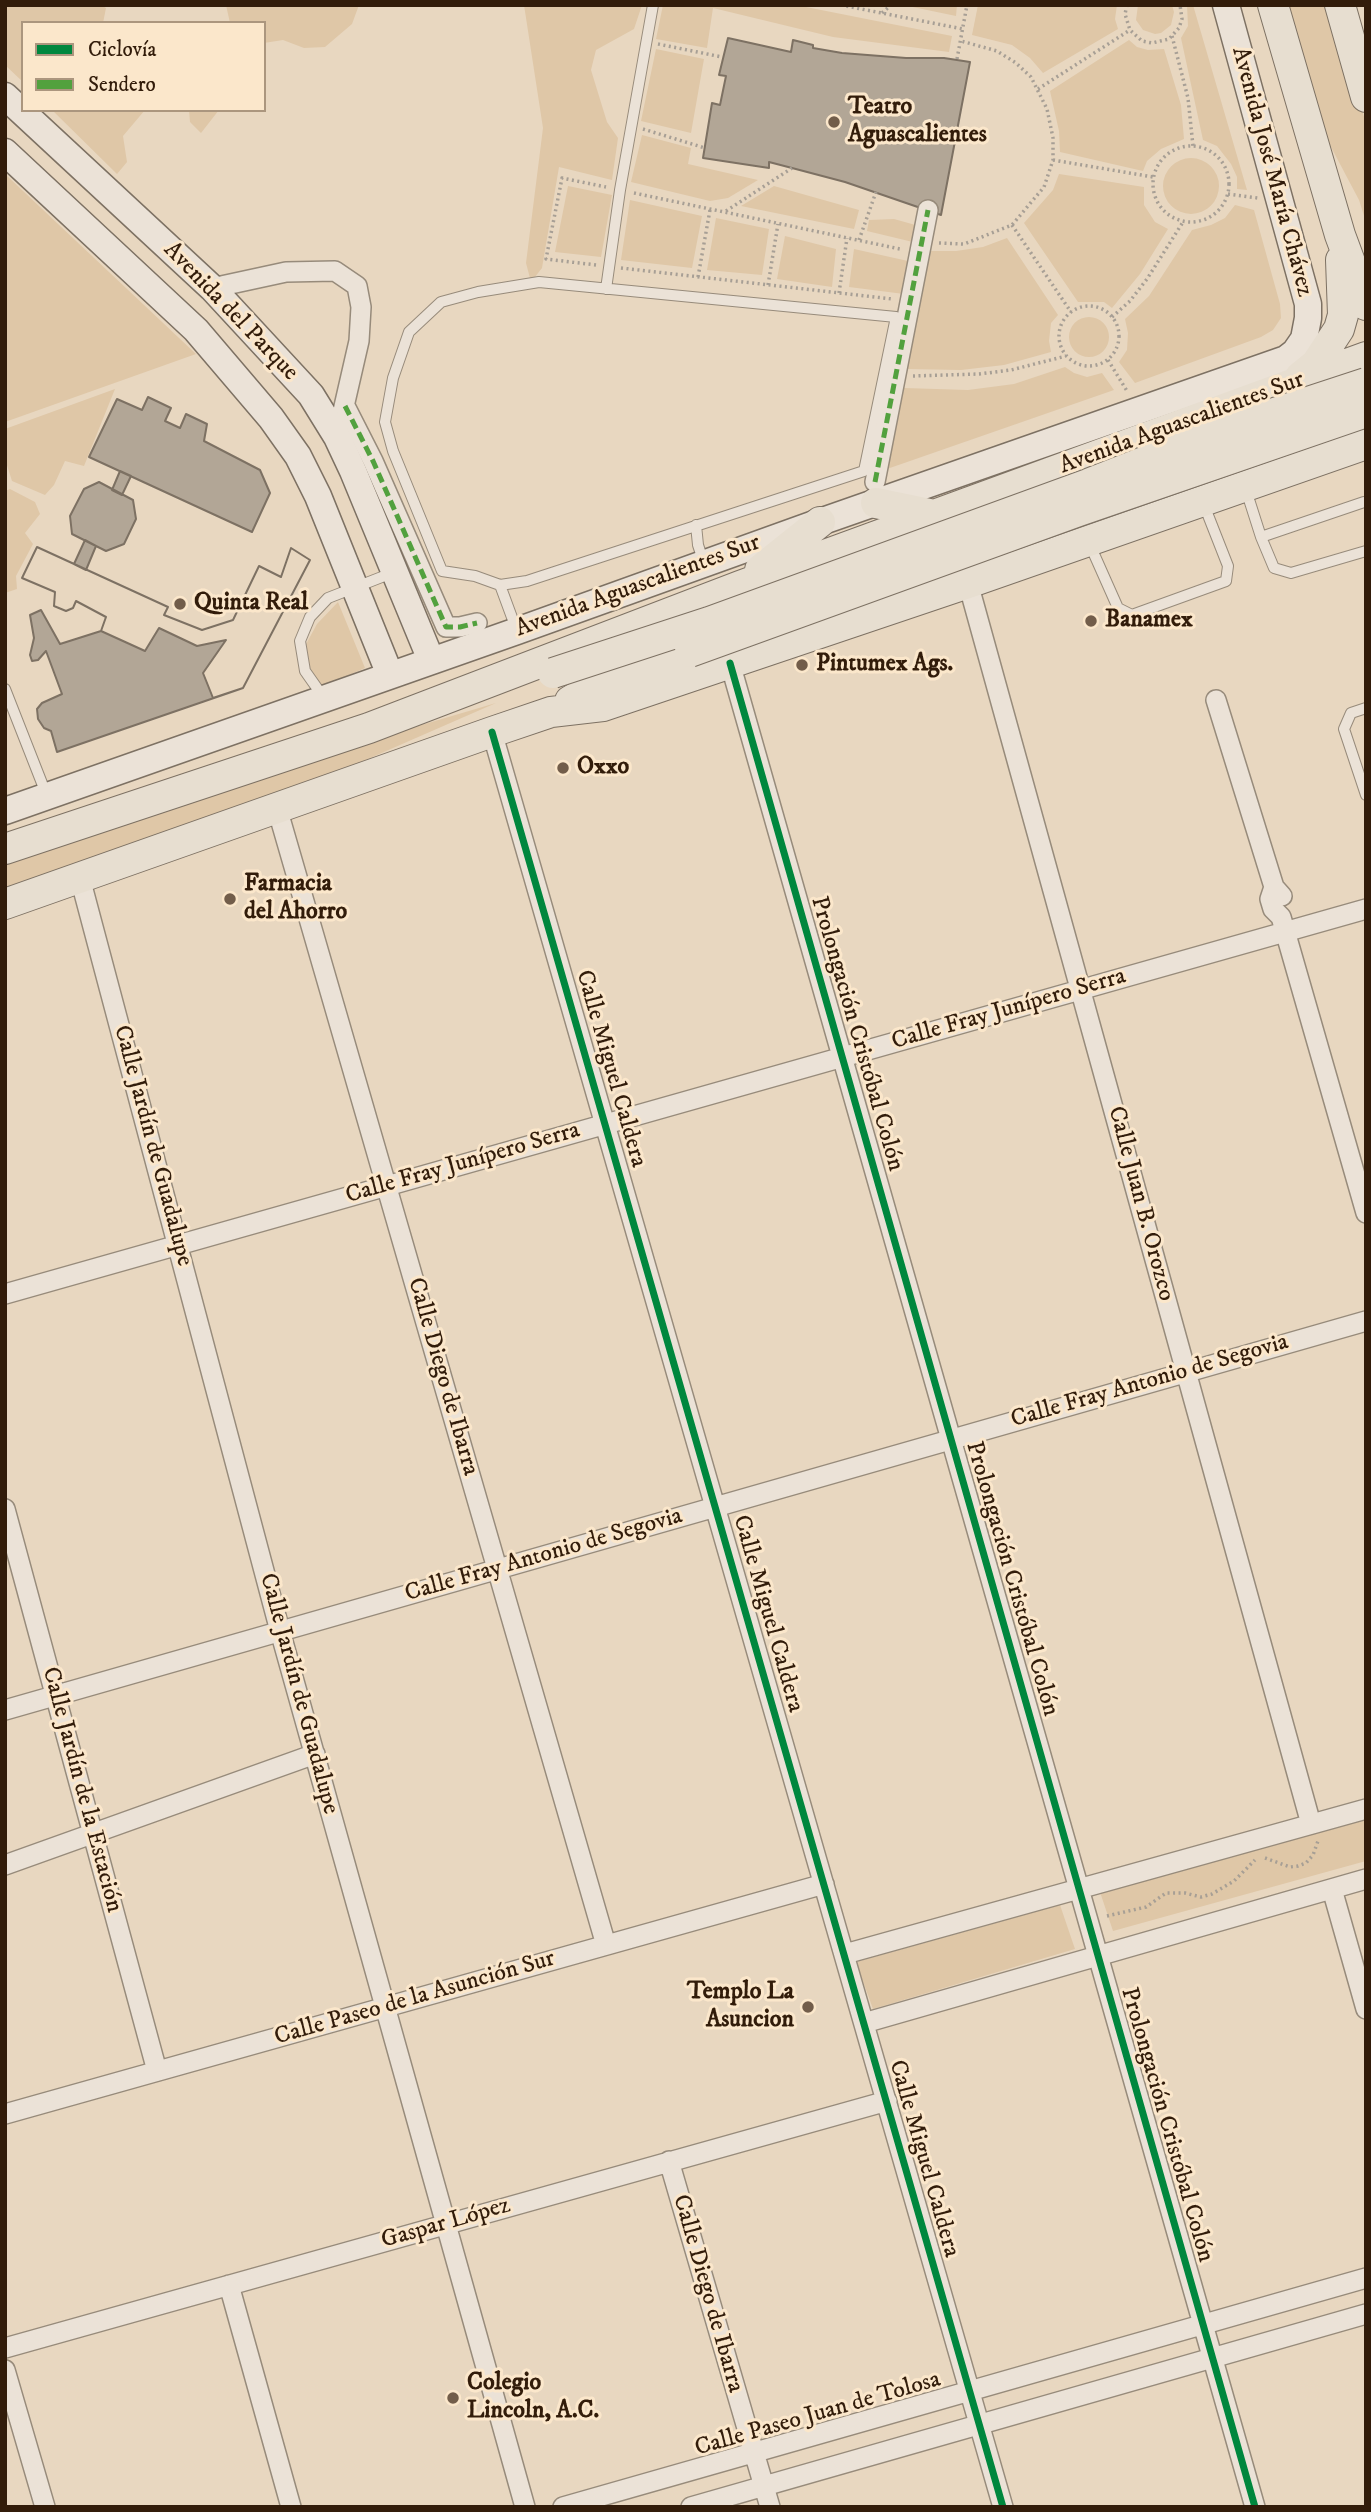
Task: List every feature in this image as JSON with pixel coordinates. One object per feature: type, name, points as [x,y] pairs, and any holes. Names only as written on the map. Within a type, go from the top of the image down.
[{"type":"main road","name":"Avenida José María Chávez","points":[[1273,5],[1340,235],[1366,305]]},
{"type":"main road","points":[[1339,5],[1366,97]]},
{"type":"main road","points":[[1277,376],[1316,364],[1339,329],[1343,315],[1340,235]]},
{"type":"main road","name":"Avenida Aguascalientes Sur","points":[[9,844],[369,728],[740,586],[1156,433],[1277,376],[1366,357]]},
{"type":"main road","name":"Avenida Aguascalientes Sur","points":[[369,728],[426,714],[709,622],[1088,484],[1235,426],[1366,383]]},
{"type":"main road","name":"Avenida Aguascalientes Sur","points":[[5,904],[551,712],[594,687],[1067,516],[1366,412]]},
{"type":"main road","points":[[1144,522],[1171,502],[1181,490],[1187,476],[1184,459],[1175,445],[1156,433]]},
{"type":"main road","name":"Avenida Aguascalientes Sur","points":[[551,712],[603,706],[1245,486],[1357,452]]},
{"type":"main road","points":[[871,485],[934,515]]},
{"type":"main road","points":[[740,586],[820,522]]},
{"type":"street","name":"Avenida José María Chávez","points":[[1226,5],[1262,192],[1304,285],[1308,318],[1304,340],[1286,359],[1277,376]]},
{"type":"street","name":"Avenida del Parque","points":[[5,96],[21,111]]},
{"type":"street","name":"Avenida del Parque","points":[[22,112],[212,288],[311,395],[337,437],[363,466],[395,572],[431,660]]},
{"type":"street","name":"Avenida del Parque","points":[[5,152],[196,330],[271,418],[298,456],[318,496],[390,675]]},
{"type":"street","points":[[871,485],[928,210]]},
{"type":"street","points":[[212,288],[286,272],[335,271],[357,286],[361,307],[359,341],[337,437]]},
{"type":"street","name":"Avenida Aguascalientes Sur","points":[[5,811],[820,522],[871,485],[1277,376]]},
{"type":"street","points":[[345,406],[363,466],[446,627],[477,623]]},
{"type":"street","name":"Calle Juan B. Orozco","points":[[968,583],[1311,1824]]},
{"type":"street","name":"Prolongación Cristóbal Colón","points":[[730,663],[1255,2507]]},
{"type":"street","points":[[1216,701],[1274,887],[1282,895],[1285,906],[1283,924],[1366,1213]]},
{"type":"street","name":"Calle Miguel Caldera","points":[[492,732],[1003,2507]]},
{"type":"street","name":"Calle Diego de Ibarra","points":[[277,808],[606,1945]]},
{"type":"street","name":"Calle Jardín de Guadalupe","points":[[80,878],[280,1631],[525,2507]]},
{"type":"street","name":"Calle Fray Junípero Serra","points":[[5,1294],[1080,989],[1283,924],[1366,909]]},
{"type":"street","name":"Calle Fray Antonio de Segovia","points":[[5,1710],[1366,1321]]},
{"type":"street","name":"Calle Jardín de la Estación","points":[[5,1509],[157,2071]]},
{"type":"street","points":[[5,1865],[315,1754]]},
{"type":"street","points":[[845,1954],[1366,1809]]},
{"type":"street","points":[[864,2023],[1366,1879]]},
{"type":"street","name":"Calle Paseo de la Asunción Sur","points":[[5,2114],[824,1884]]},
{"type":"street","points":[[1332,1889],[1366,2009]]},
{"type":"street","name":"Gaspar López","points":[[5,2348],[887,2101]]},
{"type":"street","name":"Calle Diego de Ibarra","points":[[669,2161],[770,2507]]},
{"type":"street","name":"Calle Paseo Juan de Tolosa","points":[[564,2507],[1366,2278]]},
{"type":"street","points":[[229,2285],[291,2507]]},
{"type":"street","points":[[691,2507],[1366,2314]]},
{"type":"street","points":[[5,2370],[45,2507]]},
{"type":"lane","points":[[606,289],[653,5]]},
{"type":"lane","points":[[539,282],[896,317],[871,485],[696,525],[527,581],[500,585],[475,576],[442,571],[393,451],[385,422],[393,378],[409,332],[442,302],[478,292],[539,282]]},
{"type":"lane","points":[[363,466],[393,451]]},
{"type":"lane","points":[[1245,486],[1274,568],[1291,573],[1366,551]]},
{"type":"lane","points":[[1089,541],[1118,608],[1132,615],[1226,581],[1228,566],[1203,501]]},
{"type":"lane","points":[[1261,537],[1364,502]]},
{"type":"lane","points":[[696,525],[698,545],[705,563]]},
{"type":"lane","points":[[324,699],[305,671],[300,642],[310,617],[328,598],[395,572]]},
{"type":"lane","points":[[500,585],[517,631]]},
{"type":"lane","points":[[5,689],[47,796]]},
{"type":"lane","points":[[1366,708],[1351,713],[1344,729],[1366,795]]},
{"type":"path","points":[[841,5],[963,29]]},
{"type":"path","points":[[882,13],[891,5]]},
{"type":"path","points":[[957,59],[967,5]]},
{"type":"path","points":[[1127,5],[1125,15],[1130,30],[1142,41],[1152,43],[1159,43],[1172,36],[1179,28],[1182,19],[1180,5]]},
{"type":"path","points":[[1038,89],[1130,30]]},
{"type":"path","points":[[1172,36],[1188,98],[1193,146]]},
{"type":"path","points":[[647,41],[722,57]]},
{"type":"path","points":[[910,301],[547,259],[562,178],[858,240],[921,246],[964,244],[1012,225],[1044,187],[1053,160],[1053,138],[1047,109],[1031,77],[1016,63],[997,51],[961,41]]},
{"type":"path","points":[[632,126],[705,148]]},
{"type":"path","points":[[1193,146],[1212,153],[1222,162],[1227,173],[1228,194],[1216,214],[1204,220],[1183,222],[1166,214],[1155,200],[1153,177],[1158,165],[1167,155],[1178,148],[1193,146]]},
{"type":"path","points":[[1053,160],[1153,177]]},
{"type":"path","points":[[725,212],[792,168]]},
{"type":"path","points":[[858,240],[876,192]]},
{"type":"path","points":[[1228,194],[1262,192]]},
{"type":"path","points":[[698,277],[710,209]]},
{"type":"path","points":[[1112,317],[1130,301],[1147,279],[1183,222]]},
{"type":"path","points":[[768,285],[778,223]]},
{"type":"path","points":[[1012,225],[1072,312]]},
{"type":"path","points":[[839,293],[847,238]]},
{"type":"path","points":[[1084,307],[1095,307],[1112,317],[1119,340],[1108,360],[1089,366],[1078,364],[1066,356],[1059,340],[1060,330],[1064,320],[1072,312],[1084,307]]},
{"type":"path","points":[[895,376],[979,374],[1011,370],[1066,356]]},
{"type":"path","points":[[1108,360],[1129,393],[1116,398]]},
{"type":"path","points":[[1087,1919],[1146,1907],[1166,1893],[1185,1893],[1201,1897],[1212,1894],[1234,1881],[1257,1858],[1265,1857],[1290,1867],[1306,1863],[1319,1842],[1311,1824]]},
{"type":"shaded area","points":[[5,5],[101,5],[106,8],[103,21],[21,21],[21,80],[5,65]]},
{"type":"shaded area","points":[[226,5],[359,5],[352,24],[325,47],[304,48],[283,40],[266,43],[266,21],[230,21]]},
{"type":"shaded area","points":[[524,5],[642,5],[634,29],[596,50],[591,70],[607,122],[618,138],[612,180],[559,167],[542,268],[531,282],[526,263],[543,128]]},
{"type":"shaded area","points":[[663,5],[796,5],[952,36],[949,52],[833,37],[713,8],[707,48],[656,39]]},
{"type":"shaded area","points":[[903,5],[957,5],[956,16]]},
{"type":"shaded area","points":[[978,5],[1117,5],[1115,19],[1118,29],[1043,73],[1030,58],[1012,45],[972,35]]},
{"type":"shaded area","points":[[1138,5],[1172,5],[1174,12],[1171,25],[1161,33],[1143,30],[1136,20]]},
{"type":"shaded area","points":[[1187,5],[1193,5],[1247,190],[1237,189],[1237,177],[1231,164],[1217,146],[1203,140],[1181,38],[1188,26]]},
{"type":"shaded area","points":[[1276,5],[1333,5],[1366,124],[1366,222],[1359,200],[1302,92]]},
{"type":"shaded area","points":[[1129,40],[1137,47],[1148,50],[1164,49],[1181,105],[1184,139],[1161,149],[1147,161],[1143,171],[1060,152],[1059,131],[1050,91]]},
{"type":"shaded area","points":[[656,49],[704,59],[691,133],[641,121]]},
{"type":"shaded area","points":[[54,112],[143,112],[123,136],[127,162],[117,174]]},
{"type":"shaded area","points":[[189,112],[217,112],[201,133],[190,122]]},
{"type":"shaded area","points":[[642,135],[691,148],[688,164],[758,180],[728,198],[710,201],[631,182]]},
{"type":"shaded area","points":[[1191,158],[1206,163],[1214,171],[1219,186],[1214,201],[1206,209],[1191,214],[1176,209],[1168,201],[1163,186],[1168,171],[1176,163]]},
{"type":"shaded area","points":[[5,174],[196,354],[5,422]]},
{"type":"shaded area","points":[[1059,174],[1144,187],[1144,205],[1155,222],[1168,229],[1140,274],[1112,308],[1104,302],[1078,302],[1024,223],[1053,190]]},
{"type":"shaded area","points":[[568,186],[612,195],[601,257],[555,252]]},
{"type":"shaded area","points":[[774,186],[859,210],[854,229],[741,206]]},
{"type":"shaded area","points":[[630,200],[702,216],[692,268],[621,260]]},
{"type":"shaded area","points":[[1235,205],[1254,210],[1280,304],[1281,318],[1273,330],[1261,337],[1135,383],[1119,362],[1127,350],[1125,319],[1149,296],[1192,230],[1225,218]]},
{"type":"shaded area","points":[[716,218],[769,229],[762,275],[707,270]]},
{"type":"shaded area","points":[[894,219],[919,226],[917,243],[867,231],[869,220]]},
{"type":"shaded area","points":[[785,236],[836,249],[832,287],[777,279]]},
{"type":"shaded area","points":[[1007,238],[1058,315],[1051,323],[1051,352],[1004,365],[961,370],[906,369],[930,251],[983,247]]},
{"type":"shaded area","points":[[854,249],[908,261],[904,294],[849,287]]},
{"type":"shaded area","points":[[1089,317],[1097,318],[1103,323],[1108,329],[1108,345],[1103,351],[1097,356],[1089,357],[1081,356],[1075,351],[1070,345],[1069,337],[1070,329],[1075,323],[1081,318]]},
{"type":"shaded area","points":[[1065,367],[1087,377],[1102,373],[1114,390],[887,469],[904,388],[968,390],[1014,384]]},
{"type":"shaded area","points":[[115,389],[84,466],[65,461],[54,485],[45,495],[12,481],[5,459],[5,429]]},
{"type":"shaded area","points":[[10,489],[35,502],[40,514],[25,533],[33,544],[16,576],[17,589],[5,593],[5,491]]},
{"type":"shaded area","points":[[338,602],[365,668],[321,687],[309,667],[305,646],[317,624]]},
{"type":"shaded area","points":[[496,703],[313,783],[5,892],[5,865],[306,759]]},
{"type":"shaded area","points":[[1366,1818],[1366,1861],[1113,1931],[1100,1892]]},
{"type":"shaded area","points":[[1060,1905],[1075,1949],[873,2009],[856,1962]]},
{"type":"building","name":"Teatro Aguascalientes","points":[[728,38],[791,52],[793,40],[813,45],[813,48],[842,53],[944,58],[970,62],[941,215],[845,182],[769,162],[769,168],[703,158],[712,103],[720,105],[726,76],[719,75]]},
{"type":"building","points":[[148,397],[171,408],[165,421],[180,428],[186,414],[207,424],[204,441],[260,470],[270,493],[252,532],[89,457],[117,399],[142,410]]},
{"type":"building","points":[[120,471],[131,476],[122,495],[112,490]]},
{"type":"building","points":[[99,482],[133,500],[136,519],[124,544],[106,551],[72,534],[70,516],[84,489]]},
{"type":"building","points":[[85,540],[96,546],[86,570],[74,564]]},
{"type":"building","points":[[37,547],[168,607],[164,615],[202,630],[233,620],[259,566],[281,577],[291,548],[310,560],[243,688],[213,698],[203,673],[226,640],[197,646],[159,628],[145,651],[101,631],[106,617],[76,601],[73,608],[66,611],[54,606],[55,592],[22,578]]},
{"type":"building","points":[[37,547],[168,607],[164,615],[202,630],[233,620],[259,566],[281,577],[291,548],[310,560],[243,688],[57,752],[51,731],[44,728],[38,719],[37,709],[42,703],[62,694],[46,651],[38,660],[32,661],[30,655],[34,638],[30,615],[41,610],[60,644],[101,631],[106,617],[76,601],[73,608],[66,611],[54,606],[55,592],[22,578]]},
{"type":"marked path","points":[[875,482],[928,210]]},
{"type":"marked path","points":[[345,406],[373,461],[446,627],[477,623]]},
{"type":"cycle path","points":[[730,663],[1255,2507]]},
{"type":"cycle path","points":[[492,732],[1003,2507]]},
{"type":"place","name":"Teatro Aguascalientes","points":[[834,122]]},
{"type":"place","name":"Quinta Real","points":[[180,604]]},
{"type":"place","name":"Banamex","points":[[1091,621]]},
{"type":"place","name":"Pintumex Ags.","points":[[802,665]]},
{"type":"place","name":"Oxxo","points":[[563,768]]},
{"type":"place","name":"Farmacia del Ahorro","points":[[230,899]]},
{"type":"place","name":"Templo La Asuncion","points":[[808,2007]]},
{"type":"place","name":"Colegio Lincoln, A.C.","points":[[453,2398]]}]
